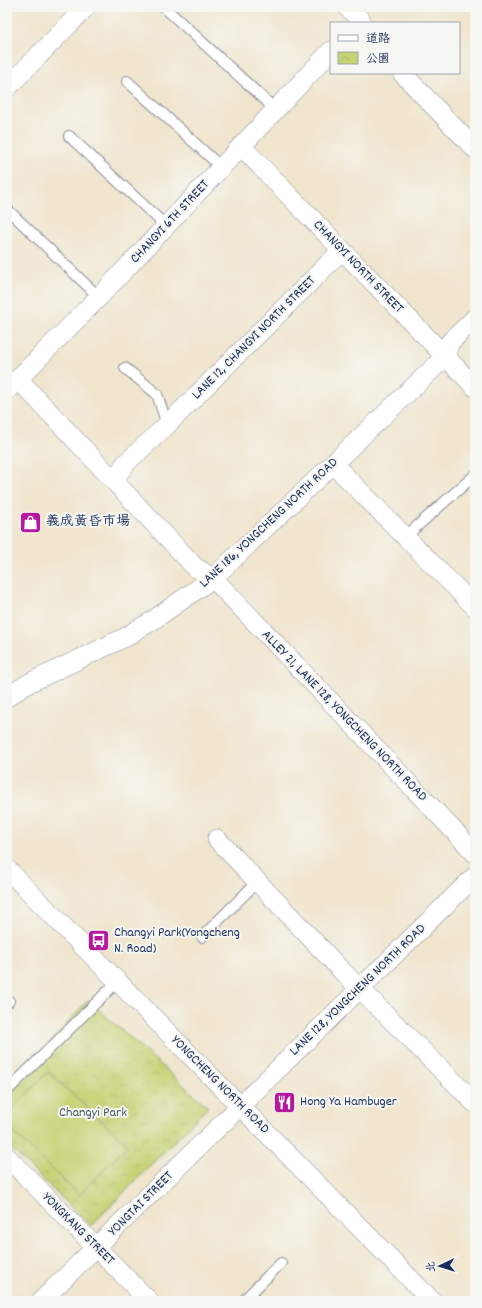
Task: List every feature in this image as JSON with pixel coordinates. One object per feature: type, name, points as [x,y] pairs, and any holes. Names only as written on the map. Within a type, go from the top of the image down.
[{"type":"street","points":[[7,88],[86,7]]},
{"type":"street","name":"CHANGYI 6TH STREET","points":[[13,384],[99,297],[330,52]]},
{"type":"street","points":[[403,74],[475,149]]},
{"type":"street","name":"CHANGYI NORTH STREET","points":[[241,146],[475,387]]},
{"type":"street","name":"LANE 12, CHANGYI NORTH STREET","points":[[114,480],[126,463],[342,250]]},
{"type":"street","name":"LANE 186, YONGCHENG NORTH ROAD","points":[[7,697],[29,684],[130,635],[213,578],[445,357],[450,342],[475,318]]},
{"type":"street","name":"ALLEY 21, LANE 128, YONGCHENG NORTH ROAD","points":[[13,384],[114,480],[195,567],[213,578],[475,853]]},
{"type":"street","points":[[333,464],[475,607]]},
{"type":"street","points":[[217,839],[359,988],[475,1103]]},
{"type":"street","name":"YONGCHENG NORTH ROAD","points":[[7,869],[432,1301]]},
{"type":"street","name":"LANE 128, YONGCHENG NORTH ROAD","points":[[241,1106],[359,988],[475,876]]},
{"type":"street","name":"YONGTAI STREET","points":[[41,1301],[241,1106]]},
{"type":"street","name":"YONGKANG STREET","points":[[9,1162],[149,1301]]},
{"type":"lane","points":[[164,7],[276,110]]},
{"type":"lane","points":[[126,81],[221,167]]},
{"type":"lane","points":[[70,136],[166,226]]},
{"type":"lane","points":[[7,209],[99,297]]},
{"type":"lane","points":[[125,368],[157,394],[166,425]]},
{"type":"lane","points":[[406,536],[475,475]]},
{"type":"lane","points":[[202,937],[257,882]]},
{"type":"lane","points":[[7,1091],[118,982]]},
{"type":"lane","points":[[244,1301],[281,1264]]},
{"type":"green space","name":"Changyi Park","points":[[88,1000],[208,1107],[91,1226],[7,1145],[7,1092]]},
{"type":"green space","points":[[48,1072],[128,1145],[79,1195],[7,1126],[7,1114]]},
{"type":"place","name":"義成黃昏市場","points":[[30,522]]},
{"type":"place","name":"Changyi Park(Yongcheng N. Road)","points":[[98,941]]},
{"type":"place","name":"Hong Ya Hambuger","points":[[284,1102]]}]
